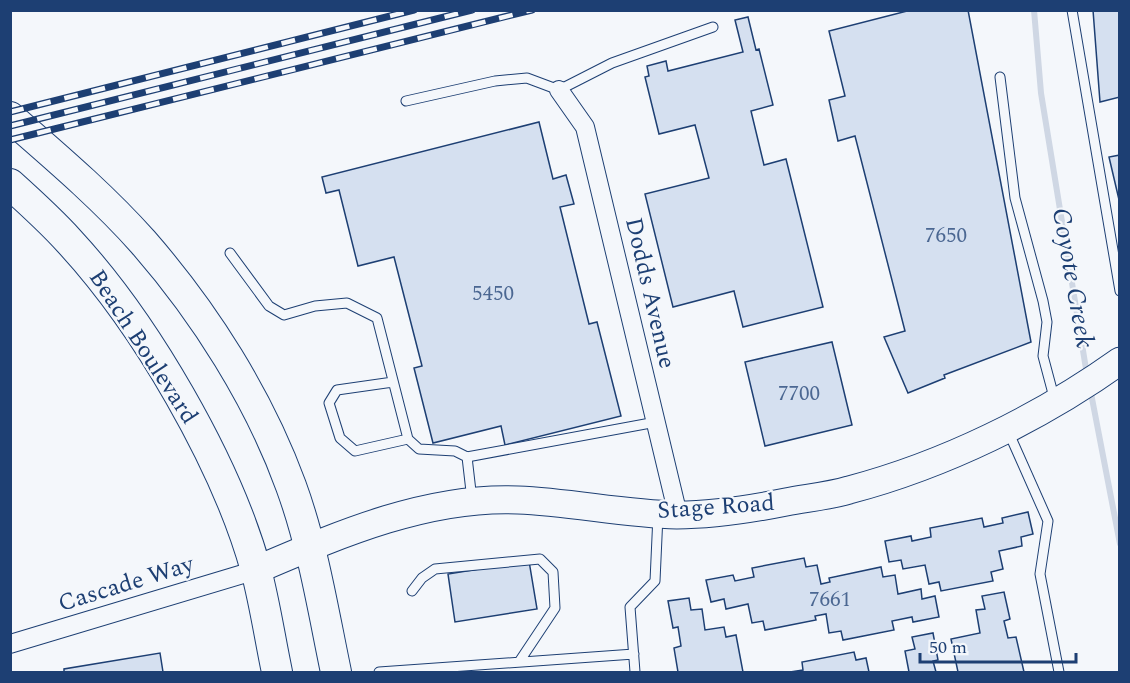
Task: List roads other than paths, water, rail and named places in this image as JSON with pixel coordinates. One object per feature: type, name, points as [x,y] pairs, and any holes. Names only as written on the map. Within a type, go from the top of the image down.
[{"type":"main road","points":[[10,117],[113,211],[142,242],[198,312],[242,384],[281,458],[310,547],[336,672]]},
{"type":"main road","name":"Beach Boulevard","points":[[10,184],[70,241],[114,297],[157,360],[195,423],[227,491],[256,570],[278,672]]},
{"type":"main road","name":"Stage Road","points":[[256,570],[310,547],[389,519],[440,506],[518,500],[668,514],[753,508],[849,490],[902,473],[1007,430],[1065,397],[1119,362]]},
{"type":"street","name":"Dodds Avenue","points":[[559,90],[585,127],[656,422],[668,514]]},
{"type":"street","name":"Cascade Way","points":[[10,644],[256,570]]},
{"type":"lane","points":[[1072,10],[1119,291]]},
{"type":"lane","points":[[406,101],[495,81],[527,78],[559,90],[612,63],[713,27]]},
{"type":"lane","points":[[1000,77],[1015,198],[1047,322],[1043,356],[1065,397]]},
{"type":"lane","points":[[230,253],[269,306],[284,315],[315,306],[347,303],[377,318],[408,439],[418,449],[455,451],[467,457],[656,422]]},
{"type":"lane","points":[[393,382],[337,390],[328,403],[340,438],[355,451],[408,439]]},
{"type":"lane","points":[[1007,430],[1048,520],[1040,574],[1059,672]]},
{"type":"lane","points":[[467,457],[473,502]]},
{"type":"lane","points":[[635,672],[630,607],[655,581],[668,514]]},
{"type":"lane","points":[[412,591],[422,578],[435,569],[540,559],[554,572],[555,608],[519,662]]},
{"type":"lane","points":[[380,672],[634,654]]},
{"type":"waterway","name":"Coyote Creek","points":[[1034,10],[1041,93],[1087,375]]},
{"type":"waterway","name":"Coyote Creek","points":[[1090,388],[1120,544]]},
{"type":"railway","points":[[10,112],[414,10]]},
{"type":"railway","points":[[10,126],[472,10]]},
{"type":"railway","points":[[10,140],[532,10]]}]
